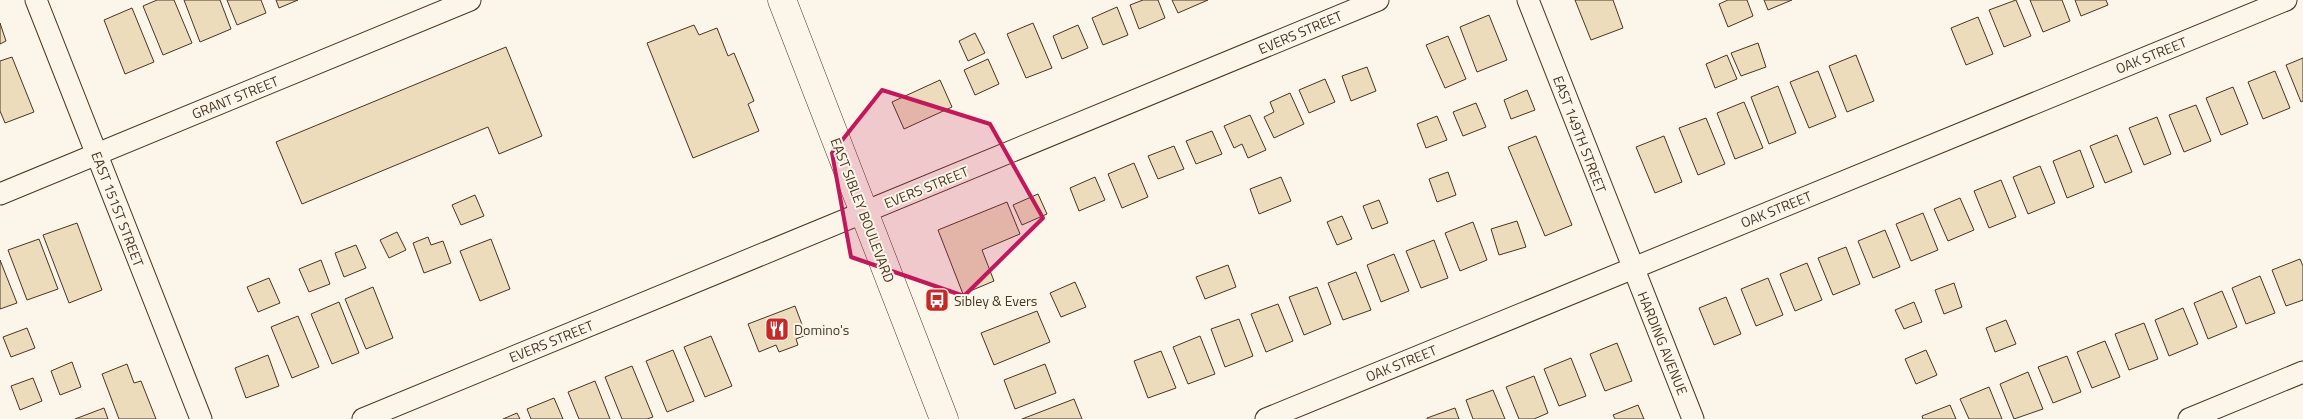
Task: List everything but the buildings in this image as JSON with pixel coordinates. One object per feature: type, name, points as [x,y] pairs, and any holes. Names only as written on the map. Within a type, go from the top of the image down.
[{"type":"main road","name":"EAST SIBLEY BOULEVARD","points":[[782,0],[944,419]]},
{"type":"street","name":"EAST 151ST STREET","points":[[36,0],[201,419]]},
{"type":"street","name":"GRANT STREET","points":[[0,194],[470,0]]},
{"type":"street","name":"EVERS STREET","points":[[363,419],[1378,0]]},
{"type":"street","name":"EAST 149TH STREET","points":[[1528,0],[1632,267]]},
{"type":"street","name":"OAK STREET","points":[[1266,419],[1632,267],[2286,0]]},
{"type":"street","name":"HARDING AVENUE","points":[[1632,267],[1693,419]]},
{"type":"street","points":[[2189,419],[2303,372]]},
{"type":"highlighted area","points":[[882,90],[990,124],[1043,218],[964,296],[851,257],[832,153]]},
{"type":"place","name":"Sibley & Evers","points":[[937,300]]},
{"type":"place","name":"Domino's","points":[[777,329]]}]
